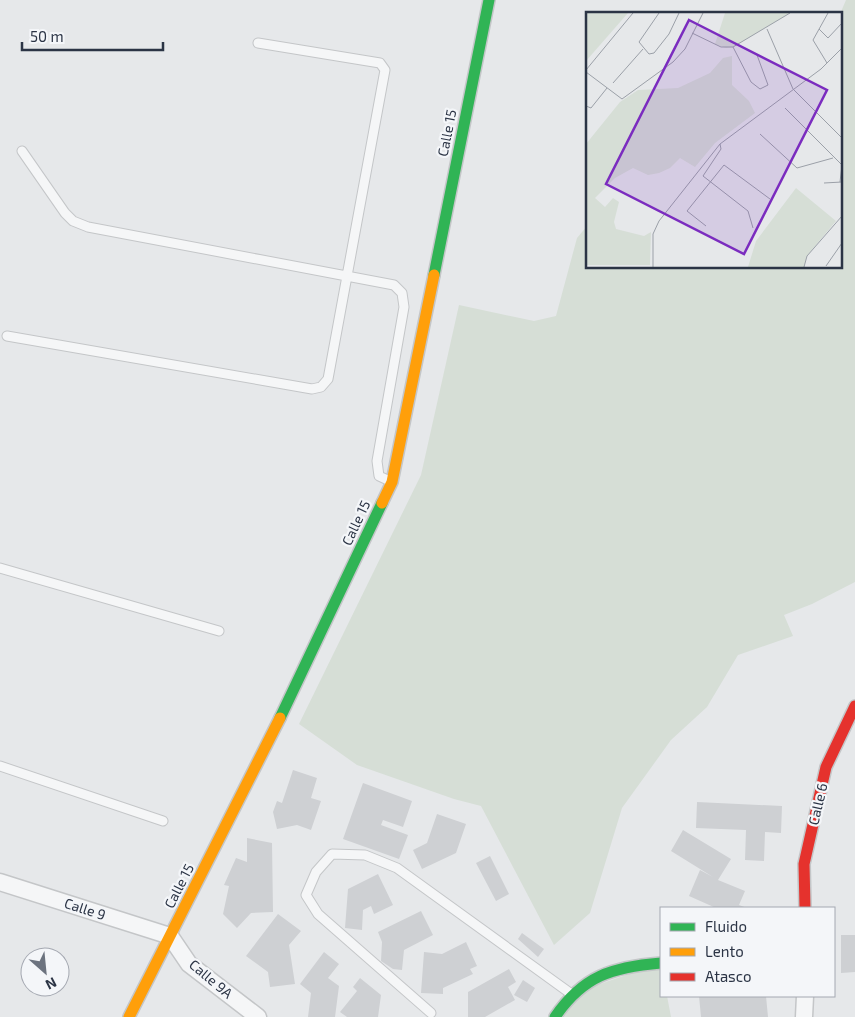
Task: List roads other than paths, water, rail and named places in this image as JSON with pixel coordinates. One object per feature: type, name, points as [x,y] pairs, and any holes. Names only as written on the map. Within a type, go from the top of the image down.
[{"type":"street","name":"Calle 15","points":[[129,1017],[282,714],[392,482],[489,0]]},
{"type":"street","name":"Calle 6","points":[[805,907],[804,864],[826,768],[855,706]]},
{"type":"street","name":"Calle 9","points":[[0,882],[170,936]]},
{"type":"street","name":"Calle 9A","points":[[170,936],[189,964],[258,1017]]},
{"type":"street","points":[[555,1017],[571,994],[602,974],[632,965],[660,963]]},
{"type":"street","points":[[804,1017],[805,997]]},
{"type":"lane","points":[[7,336],[312,389],[322,387],[328,379],[384,66],[380,63],[258,44]]},
{"type":"lane","points":[[22,151],[73,221],[97,228],[347,278],[394,285],[402,293],[404,307],[377,461],[379,476],[392,482]]},
{"type":"lane","points":[[0,568],[219,632]]},
{"type":"lane","points":[[0,766],[163,821]]},
{"type":"lane","points":[[431,1013],[318,914],[306,895],[316,872],[332,854],[365,856],[397,868],[571,994]]}]
